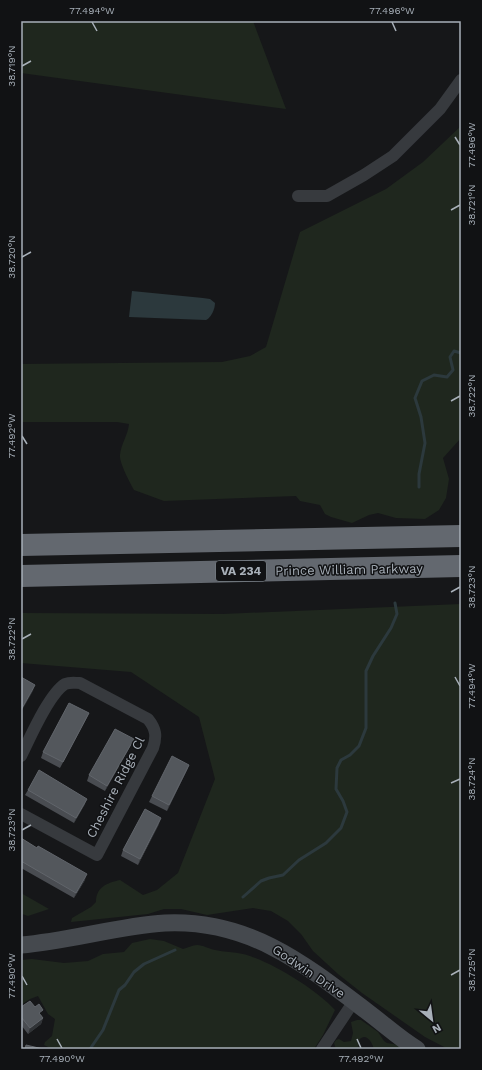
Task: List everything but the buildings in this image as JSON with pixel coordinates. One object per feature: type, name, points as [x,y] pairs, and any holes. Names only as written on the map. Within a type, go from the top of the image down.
[{"type":"highway","points":[[21,545],[461,536]]},
{"type":"highway","name":"Prince William Parkway","points":[[21,576],[461,566]]},
{"type":"street","points":[[298,196],[327,196],[364,175],[393,156],[440,109],[461,80]]},
{"type":"street","name":"Cheshire Ridge Cl","points":[[21,756],[52,695],[66,684],[72,682],[80,684],[148,719],[156,732],[156,740],[153,748],[97,855],[21,814]]},
{"type":"street","name":"Godwin Drive","points":[[21,945],[57,941],[137,926],[189,923],[239,932],[273,946],[305,965],[417,1049]]},
{"type":"street","points":[[322,1049],[354,1002]]},
{"type":"shaded area","points":[[21,21],[253,21],[286,109],[21,73]]},
{"type":"shaded area","points":[[461,126],[461,438],[443,458],[449,479],[446,498],[439,510],[425,519],[396,518],[378,513],[369,515],[352,523],[331,517],[325,514],[320,505],[300,501],[296,496],[164,501],[134,490],[125,472],[120,455],[129,424],[117,422],[21,422],[21,364],[222,362],[250,356],[266,347],[300,232],[386,189],[423,162]]},
{"type":"shaded area","points":[[132,291],[210,299],[215,303],[215,305],[211,315],[206,320],[129,317]]},
{"type":"shaded area","points":[[461,604],[461,1049],[448,1049],[425,1037],[362,993],[313,951],[301,934],[288,921],[271,911],[253,908],[207,915],[181,909],[164,909],[148,914],[71,922],[72,918],[91,907],[96,902],[96,897],[100,889],[107,884],[120,880],[143,895],[157,890],[178,873],[215,779],[199,717],[131,672],[21,663],[21,613],[223,614]]},
{"type":"shaded area","points":[[21,893],[49,909],[28,916],[22,914]]},
{"type":"shaded area","points":[[150,939],[164,941],[183,949],[194,945],[199,945],[222,951],[243,954],[254,958],[279,969],[305,985],[335,1010],[323,1035],[314,1049],[52,1049],[44,1045],[45,1042],[52,1036],[55,1019],[48,1014],[38,996],[21,1005],[21,960],[32,959],[64,963],[88,961],[103,954],[124,952],[132,943]]},
{"type":"shaded area","points":[[361,1020],[378,1032],[387,1043],[399,1045],[406,1049],[374,1049],[370,1041],[364,1037],[359,1040],[358,1049],[336,1049],[334,1043],[336,1040],[339,1039],[344,1042],[351,1041],[353,1033],[351,1022]]},
{"type":"waterway","points":[[419,487],[419,474],[425,443],[421,417],[415,398],[422,381],[434,375],[447,377],[453,370],[450,357],[454,351],[461,353]]},
{"type":"waterway","points":[[243,897],[261,881],[283,875],[299,860],[326,843],[341,828],[347,812],[336,789],[337,768],[341,760],[350,755],[359,746],[366,728],[366,671],[373,656],[391,628],[397,614],[395,603]]},
{"type":"waterway","points":[[90,1049],[103,1030],[119,990],[125,985],[134,972],[144,964],[175,950]]}]
